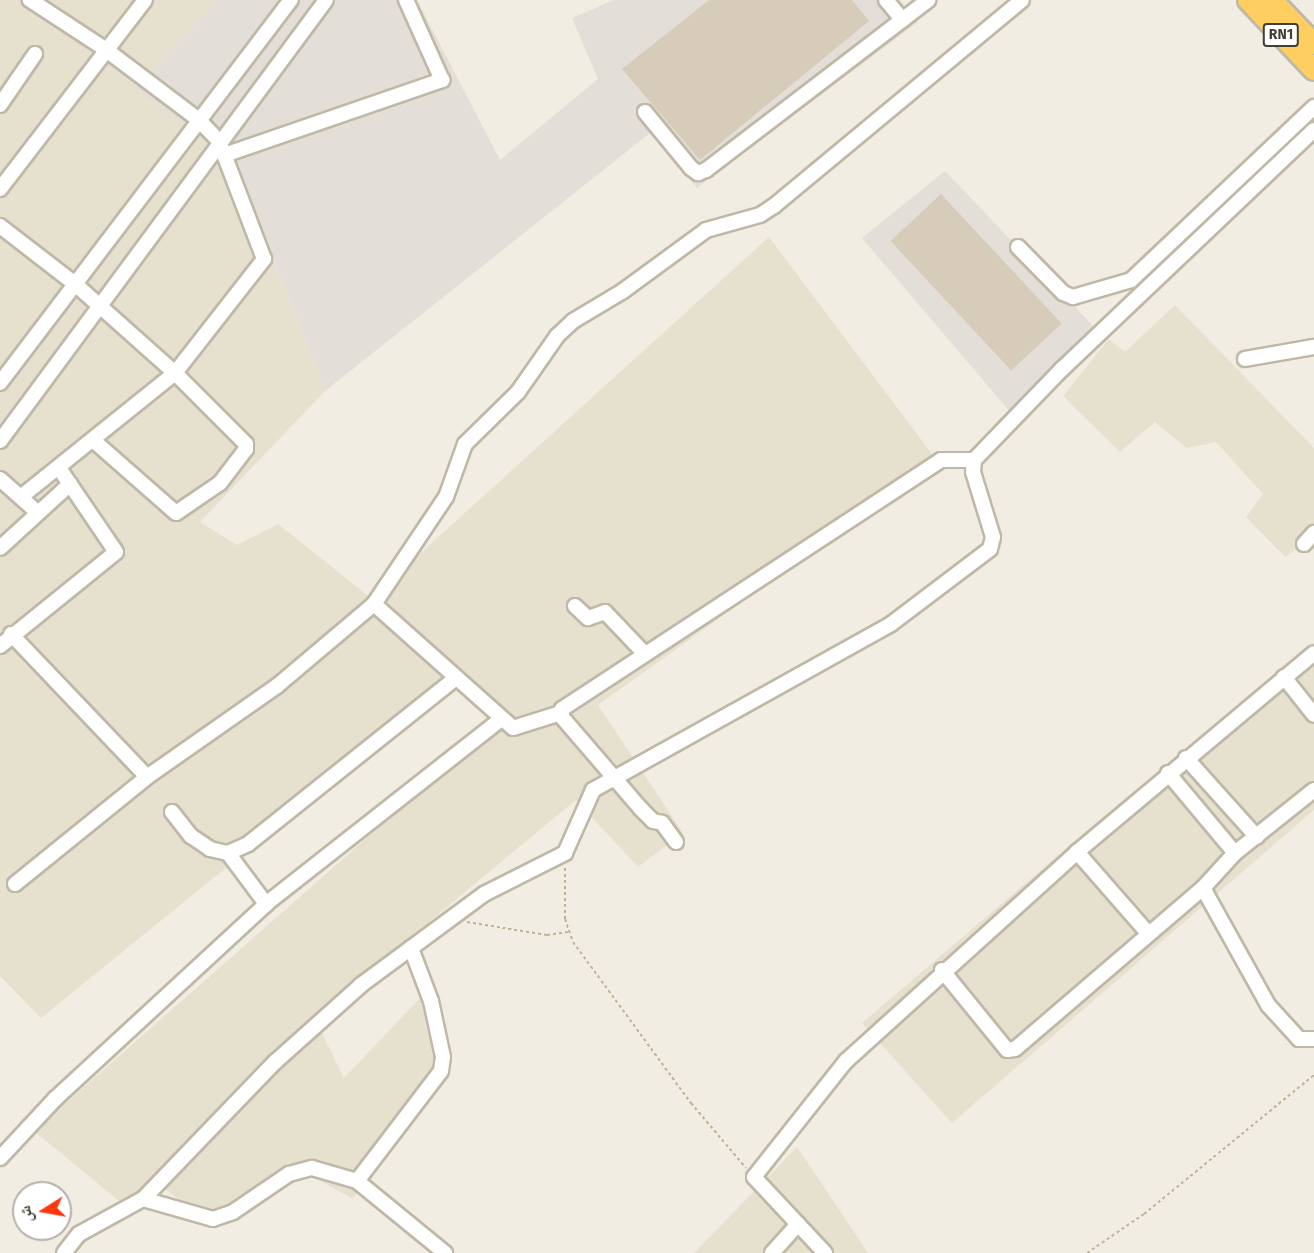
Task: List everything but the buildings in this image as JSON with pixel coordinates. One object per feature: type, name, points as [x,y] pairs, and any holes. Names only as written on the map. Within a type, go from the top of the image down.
[{"type":"highway","name":"RN1","points":[[1248,0],[1314,70]]},
{"type":"highway","name":"RN1","points":[[1272,0],[1314,44]]},
{"type":"street","points":[[22,496],[175,373],[264,261],[219,141],[199,120],[105,48],[30,0]]},
{"type":"street","points":[[0,189],[105,48],[145,0]]},
{"type":"street","points":[[0,383],[291,0]]},
{"type":"street","points":[[0,441],[219,141],[326,0]]},
{"type":"street","points":[[225,155],[442,80],[406,0]]},
{"type":"street","points":[[886,0],[903,20]]},
{"type":"street","points":[[645,112],[691,168],[698,173],[706,170],[928,0]]},
{"type":"street","points":[[15,884],[147,777],[277,686],[374,604],[446,497],[465,444],[518,392],[557,336],[706,230],[760,215],[774,206],[1022,0]]},
{"type":"street","points":[[0,105],[35,54]]},
{"type":"street","points":[[1018,246],[1063,293],[1073,297],[1131,280],[1314,107]]},
{"type":"street","points":[[64,1253],[87,1229],[143,1199],[275,1062],[361,985],[484,894],[565,852],[587,798],[615,778],[891,624],[990,549],[993,537],[973,472],[974,459],[1062,369],[1314,129]]},
{"type":"street","points":[[0,226],[75,284],[175,373],[246,444],[245,453],[208,493],[180,512],[172,512],[93,440]]},
{"type":"street","points":[[1245,359],[1314,347]]},
{"type":"street","points":[[374,604],[502,718],[518,729],[542,716],[561,713],[645,654],[941,460],[974,459]]},
{"type":"street","points":[[0,646],[11,634],[116,552],[59,468]]},
{"type":"street","points":[[0,479],[22,496],[37,512]]},
{"type":"street","points":[[0,548],[70,484]]},
{"type":"street","points":[[1304,544],[1314,533]]},
{"type":"street","points":[[575,606],[588,618],[605,612],[645,654]]},
{"type":"street","points":[[11,634],[147,777]]},
{"type":"street","points":[[825,1253],[754,1177],[846,1061],[942,970],[1077,852],[1168,773],[1314,653]]},
{"type":"street","points":[[1284,677],[1314,715]]},
{"type":"street","points":[[172,812],[190,836],[210,849],[228,853],[248,844],[456,678]]},
{"type":"street","points":[[561,713],[615,778],[676,842]]},
{"type":"street","points":[[0,1158],[55,1099],[267,904],[502,718]]},
{"type":"street","points":[[1186,758],[1257,837]]},
{"type":"street","points":[[1168,773],[1235,853]]},
{"type":"street","points":[[942,970],[1011,1051],[1203,888],[1235,853],[1314,790]]},
{"type":"street","points":[[1077,852],[1148,933]]},
{"type":"street","points":[[228,853],[267,904]]},
{"type":"street","points":[[1203,888],[1268,1005],[1299,1039],[1314,1039]]},
{"type":"street","points":[[357,1181],[441,1071],[443,1057],[431,1001],[411,948]]},
{"type":"street","points":[[143,1199],[213,1219],[233,1212],[301,1169],[312,1168],[357,1181],[445,1253]]},
{"type":"street","points":[[772,1253],[798,1224]]},
{"type":"path","points":[[565,852],[568,932],[691,1103],[754,1177]]},
{"type":"path","points":[[458,913],[468,922],[547,935],[568,932]]},
{"type":"path","points":[[1087,1253],[1144,1215],[1314,1075]]},
{"type":"shaded area","points":[[0,0],[216,0],[136,90],[235,160],[325,391],[200,522],[237,545],[278,524],[371,598],[769,237],[938,462],[598,705],[683,833],[638,867],[576,800],[314,1017],[344,1078],[421,997],[451,1049],[353,1199],[288,1163],[205,1219],[159,1185],[120,1202],[34,1131],[495,725],[460,678],[41,1018],[0,976]]},
{"type":"shaded area","points":[[216,0],[417,0],[500,160],[598,79],[572,18],[614,0],[899,0],[918,22],[697,188],[650,133],[325,391],[235,160],[135,90]]},
{"type":"shaded area","points":[[945,171],[1094,327],[1011,413],[862,238]]},
{"type":"shaded area","points":[[1175,305],[1314,448],[1314,537],[1285,557],[1246,517],[1263,494],[1216,442],[1187,448],[1155,422],[1120,452],[1063,396],[1109,339],[1125,352]]},
{"type":"shaded area","points":[[1314,646],[1314,810],[952,1123],[862,1023],[1117,805]]},
{"type":"shaded area","points":[[797,1147],[868,1253],[694,1253]]}]
